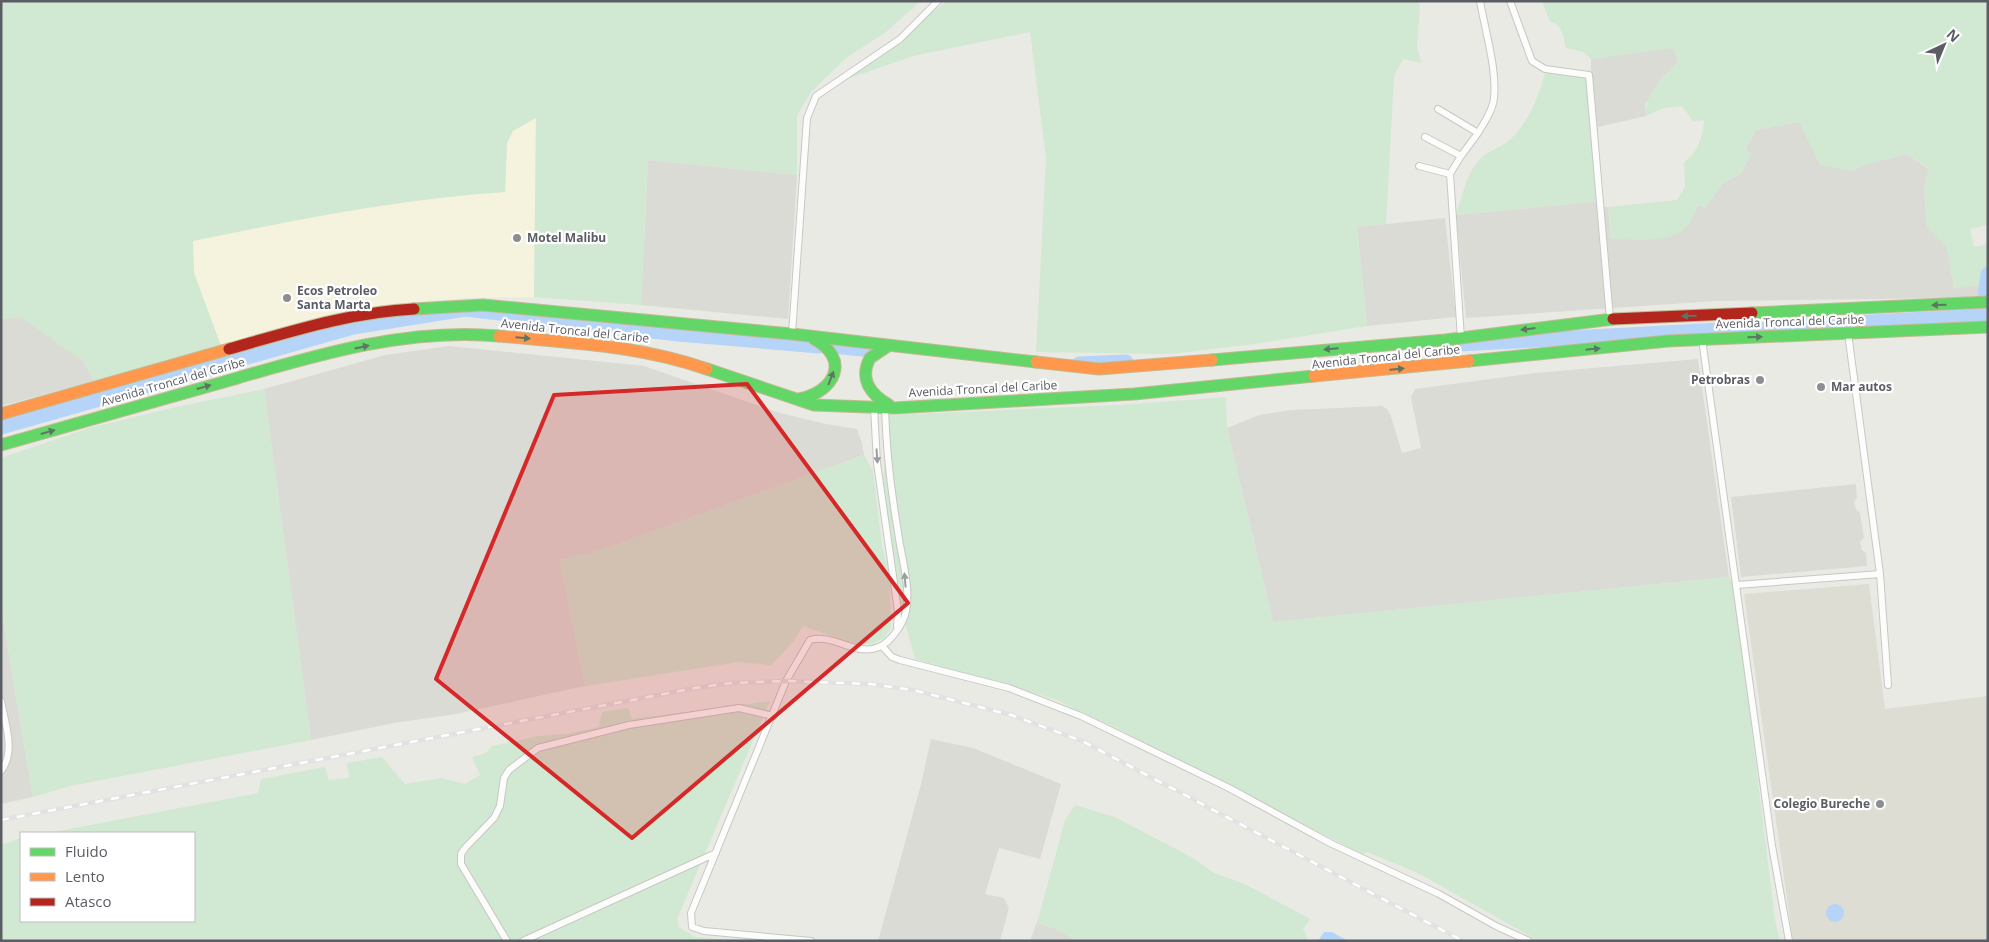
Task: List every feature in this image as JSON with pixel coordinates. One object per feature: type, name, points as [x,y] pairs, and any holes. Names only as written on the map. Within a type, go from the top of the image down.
[{"type":"highway","name":"Avenida Troncal del Caribe","points":[[1,414],[297,330],[394,310],[483,305],[792,334],[1099,369],[1462,338],[1610,319],[1988,302]]},
{"type":"highway","name":"Avenida Troncal del Caribe","points":[[1,445],[304,359],[399,339],[465,333],[635,349],[675,358],[814,405],[884,407],[1134,394],[1668,340],[1988,327]]},
{"type":"highway","points":[[792,334],[822,342],[831,352],[835,364],[834,377],[828,388],[817,396],[792,399]]},
{"type":"highway","points":[[884,407],[868,390],[865,374],[870,359],[882,348],[890,346]]},
{"type":"street","points":[[792,334],[807,118],[816,96],[900,39],[938,1]]},
{"type":"street","points":[[1462,338],[1450,174],[1478,133],[1494,98],[1491,63],[1480,1]]},
{"type":"street","points":[[1510,1],[1532,61],[1545,69],[1589,75],[1610,319]]},
{"type":"street","points":[[1438,109],[1478,133]]},
{"type":"street","points":[[1425,138],[1461,156]]},
{"type":"street","points":[[1419,166],[1450,174]]},
{"type":"street","points":[[1972,328],[1988,333]]},
{"type":"street","points":[[1848,333],[1880,574],[1888,685]]},
{"type":"street","points":[[1702,339],[1772,846],[1789,941]]},
{"type":"street","points":[[811,941],[704,931],[692,927],[691,913],[786,681],[810,640],[824,638],[870,650],[882,646],[895,633],[898,611],[877,463],[884,407]]},
{"type":"street","points":[[884,407],[888,461],[904,576],[906,606],[903,620],[897,626]]},
{"type":"street","points":[[1737,586],[1880,574]]},
{"type":"street","points":[[882,646],[892,657],[900,660],[1009,688],[1081,716],[1229,788],[1330,843],[1439,894],[1496,926],[1529,941]]},
{"type":"street","points":[[1,701],[10,752],[7,764],[1,771]]},
{"type":"street","points":[[507,941],[461,864],[461,854],[494,818],[500,806],[504,778],[509,770],[538,748],[629,725],[739,708],[759,711],[773,716]]},
{"type":"street","points":[[523,941],[716,853]]},
{"type":"highlighted area","points":[[747,384],[908,603],[632,838],[436,679],[554,395]]},
{"type":"shaded area","points":[[1673,47],[1678,62],[1661,79],[1645,105],[1646,116],[1598,127],[1591,83],[1591,59]]},
{"type":"shaded area","points":[[536,118],[534,297],[465,298],[385,305],[299,324],[221,346],[194,273],[192,241],[352,209],[453,195],[505,192],[507,143],[512,131]]},
{"type":"shaded area","points":[[1799,122],[1853,171],[1863,165],[1907,154],[1929,169],[1924,187],[1927,226],[1947,247],[1954,288],[1982,285],[1988,280],[1988,295],[1955,298],[1717,301],[1466,318],[1456,215],[1601,201],[1603,207],[1608,207],[1611,239],[1667,237],[1687,226],[1698,205],[1705,208],[1722,184],[1741,173],[1751,154],[1745,150],[1756,130]]},
{"type":"shaded area","points":[[648,160],[797,175],[788,319],[641,305]]},
{"type":"shaded area","points":[[1445,218],[1456,317],[1367,326],[1357,227]]},
{"type":"shaded area","points":[[21,316],[84,362],[94,381],[1,406],[1,319]]},
{"type":"shaded area","points":[[449,346],[644,366],[780,413],[857,429],[864,455],[598,551],[560,560],[585,686],[456,714],[394,723],[311,740],[264,389],[385,355]]},
{"type":"shaded area","points":[[1698,359],[1729,577],[1273,622],[1227,428],[1259,415],[1292,410],[1382,406],[1387,409],[1391,416],[1402,453],[1421,448],[1411,397],[1415,389],[1535,373]]},
{"type":"shaded area","points":[[1856,484],[1857,498],[1854,502],[1856,509],[1860,513],[1864,538],[1860,542],[1862,550],[1866,553],[1867,566],[1741,577],[1731,497]]},
{"type":"shaded area","name":"Colegio Bureche","points":[[1869,584],[1885,709],[1988,696],[1988,940],[1793,941],[1744,594]]},
{"type":"shaded area","points":[[1,607],[33,797],[1,804]]},
{"type":"shaded area","points":[[931,739],[973,748],[1061,784],[1040,859],[999,848],[985,894],[1004,898],[1009,908],[1000,941],[878,941],[921,784]]},
{"type":"shaded area","points":[[1038,919],[1037,923],[1054,928],[1078,941],[1030,941]]},
{"type":"green space","points":[[1,1],[921,1],[886,32],[846,58],[811,92],[797,115],[797,175],[648,160],[641,305],[534,297],[536,118],[513,131],[507,143],[505,192],[387,205],[193,241],[194,273],[221,346],[94,381],[84,362],[21,317],[1,319]]},
{"type":"green space","points":[[947,1],[1418,1],[1420,5],[1417,46],[1421,63],[1403,59],[1394,76],[1386,224],[1357,227],[1367,326],[1255,344],[1170,354],[1036,352],[1046,159],[1030,32],[913,56],[847,79]]},
{"type":"green space","points":[[1542,1],[1988,1],[1988,225],[1970,229],[1974,247],[1988,244],[1988,280],[1982,285],[1954,289],[1947,247],[1927,227],[1924,187],[1929,168],[1907,154],[1863,165],[1853,171],[1820,165],[1799,122],[1756,130],[1745,149],[1751,154],[1741,173],[1722,184],[1705,208],[1698,205],[1689,224],[1680,232],[1651,240],[1611,239],[1608,207],[1677,200],[1685,187],[1684,162],[1693,154],[1699,144],[1704,120],[1693,121],[1682,106],[1664,108],[1646,116],[1646,108],[1651,93],[1678,62],[1673,48],[1591,59],[1583,52],[1566,48],[1560,29],[1550,22]]},
{"type":"green space","points":[[1545,73],[1591,79],[1598,127],[1601,201],[1456,215],[1471,171],[1485,154],[1506,143],[1520,129],[1531,111]]},
{"type":"green space","points":[[264,389],[311,740],[70,786],[33,797],[1,607],[1,458],[89,428],[176,407]]},
{"type":"green space","points":[[1226,397],[1227,428],[1273,622],[1729,577],[1734,585],[1775,920],[1780,941],[1539,941],[1416,872],[1367,852],[1362,854],[1112,726],[1054,699],[915,659],[903,615],[883,481],[889,415],[1119,405]]},
{"type":"green space","points":[[864,455],[873,471],[882,546],[889,573],[891,628],[884,638],[873,644],[855,644],[803,626],[793,642],[771,665],[739,662],[585,686],[560,560],[598,551]]},
{"type":"green space","points":[[770,701],[677,919],[679,927],[695,937],[739,941],[1,941],[1,845],[20,838],[20,922],[195,922],[195,832],[53,832],[258,793],[261,779],[325,767],[329,780],[349,778],[347,763],[382,757],[405,784],[442,778],[465,784],[480,775],[472,757],[486,753],[492,746],[538,736],[566,734],[599,727],[602,712],[628,708],[632,719]]},
{"type":"green space","points":[[1075,805],[1115,817],[1193,858],[1214,873],[1245,884],[1310,919],[1303,929],[1309,941],[1078,941],[1054,928],[1037,923],[1065,820]]},
{"type":"water","points":[[1835,904],[1841,907],[1844,913],[1841,919],[1835,922],[1829,919],[1826,913],[1829,907]]},
{"type":"water","points":[[1324,932],[1332,932],[1348,941],[1318,941]]},
{"type":"waterway","points":[[1985,295],[1988,274]]},
{"type":"waterway","points":[[1,427],[353,327],[465,309],[678,334],[819,346]]},
{"type":"waterway","points":[[1441,345],[1982,316],[1983,311]]},
{"type":"waterway","points":[[832,346],[872,350]]},
{"type":"waterway","points":[[1079,364],[1126,362]]},
{"type":"railway","points":[[1,820],[695,688],[731,683],[786,681],[870,684],[913,690],[1011,715],[1082,741],[1463,941]]},
{"type":"traffic: fast","points":[[1752,313],[1988,302]]},
{"type":"traffic: fast","points":[[414,309],[483,305],[792,334],[1036,362]]},
{"type":"traffic: fast","points":[[1212,360],[1445,340],[1613,319]]},
{"type":"traffic: fast","points":[[1469,361],[1668,341],[1988,327]]},
{"type":"traffic: fast","points":[[1,445],[288,363],[358,346],[428,336],[464,334],[499,336]]},
{"type":"traffic: fast","points":[[799,399],[822,389],[834,374],[835,365],[832,356],[825,347],[814,339]]},
{"type":"traffic: fast","points":[[888,346],[870,358],[866,379],[876,396],[889,405]]},
{"type":"traffic: fast","points":[[707,369],[814,405],[894,408],[1134,394],[1314,376]]},
{"type":"traffic: slow","points":[[499,336],[630,350],[681,361],[707,369]]},
{"type":"traffic: slow","points":[[1,414],[229,349]]},
{"type":"traffic: slow","points":[[1036,362],[1099,369],[1212,360]]},
{"type":"traffic: slow","points":[[1314,376],[1469,361]]},
{"type":"traffic: jam","points":[[229,349],[344,318],[414,309]]},
{"type":"traffic: jam","points":[[1613,319],[1752,313]]},
{"type":"place","name":"Motel Malibu","points":[[517,238]]},
{"type":"place","name":"Ecos Petroleo Santa Marta","points":[[287,298]]},
{"type":"place","name":"Petrobras","points":[[1760,380]]},
{"type":"place","name":"Mar autos","points":[[1821,387]]},
{"type":"place","name":"Colegio Bureche","points":[[1880,804]]}]
